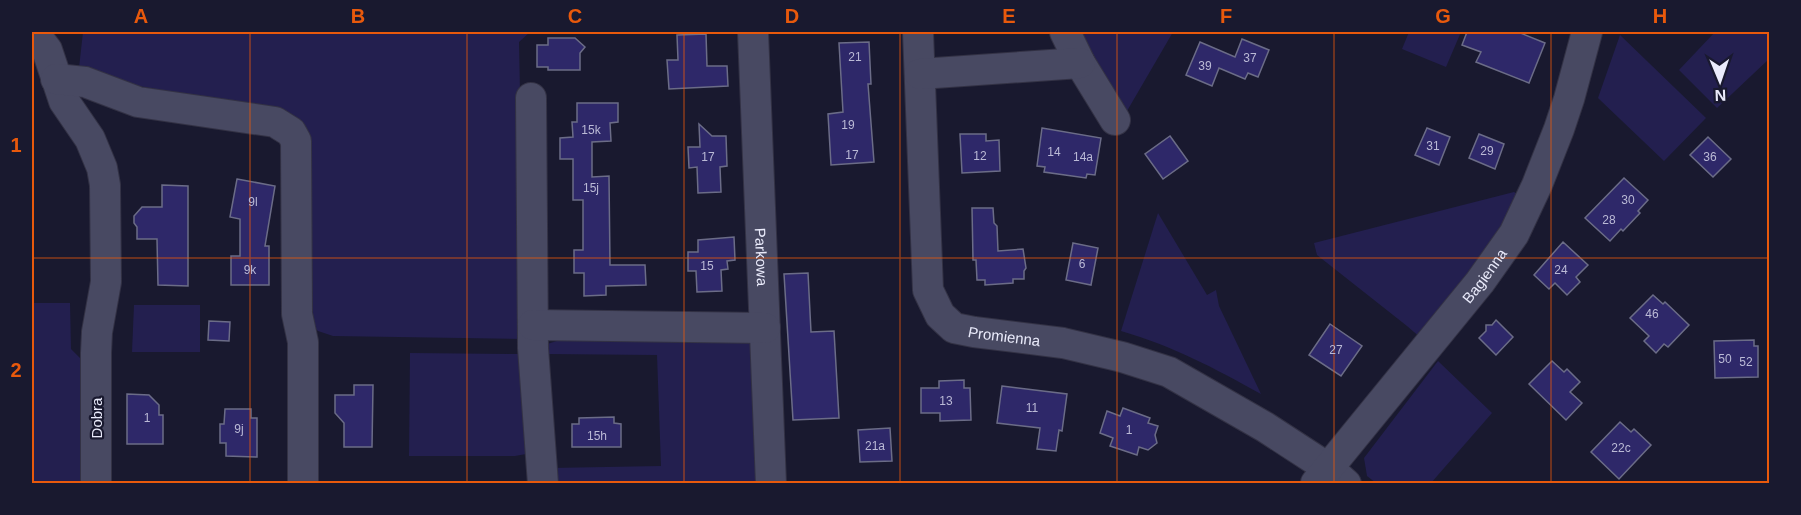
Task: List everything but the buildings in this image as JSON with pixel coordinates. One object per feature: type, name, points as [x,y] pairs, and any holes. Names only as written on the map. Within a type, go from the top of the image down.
[{"type":"street","name":"Dobra","points":[[33,32],[47,50],[64,101],[90,139],[102,168],[105,185],[106,282],[97,332],[96,483]]},
{"type":"street","name":"Parkowa","points":[[753,32],[771,483]]},
{"type":"street","name":"Promienna","points":[[918,32],[927,290],[940,315],[954,328],[1063,343],[1122,357],[1169,372],[1265,427],[1330,478]]},
{"type":"street","points":[[1065,32],[1080,63],[1115,120]]},
{"type":"street","name":"Bagienna","points":[[1330,478],[1514,234],[1559,129],[1587,32]]},
{"type":"street","points":[[920,74],[1080,63]]},
{"type":"street","points":[[56,79],[85,82],[138,102],[275,122],[291,132],[296,141],[297,314],[303,342],[303,483]]},
{"type":"street","points":[[531,98],[533,348],[543,483]]},
{"type":"street","points":[[533,324],[765,328]]},
{"type":"shaded area","points":[[83,32],[530,32],[519,42],[525,339],[333,336],[318,331],[309,323],[303,170],[272,109],[121,83],[79,68]]},
{"type":"shaded area","points":[[1077,32],[1173,32],[1127,111]]},
{"type":"shaded area","points":[[1409,32],[1461,32],[1446,67],[1402,49]]},
{"type":"shaded area","points":[[1715,32],[1770,32],[1769,59],[1717,108],[1679,70]]},
{"type":"shaded area","points":[[1620,35],[1706,118],[1664,161],[1598,98]]},
{"type":"shaded area","points":[[1514,192],[1520,196],[1495,242],[1421,338],[1317,255],[1314,243]]},
{"type":"shaded area","points":[[1158,213],[1207,295],[1216,290],[1219,306],[1261,394],[1176,351],[1121,331]]},
{"type":"shaded area","points":[[32,303],[70,303],[71,349],[82,360],[82,483],[32,484]]},
{"type":"shaded area","points":[[134,305],[200,305],[200,352],[132,352]]},
{"type":"shaded area","points":[[573,336],[745,339],[752,345],[761,483],[550,483],[550,468],[661,466],[657,355],[546,354],[547,344]]},
{"type":"shaded area","points":[[410,353],[519,354],[526,454],[515,456],[409,456]]},
{"type":"shaded area","points":[[1438,361],[1492,413],[1431,483],[1376,483],[1367,476],[1364,458]]}]
